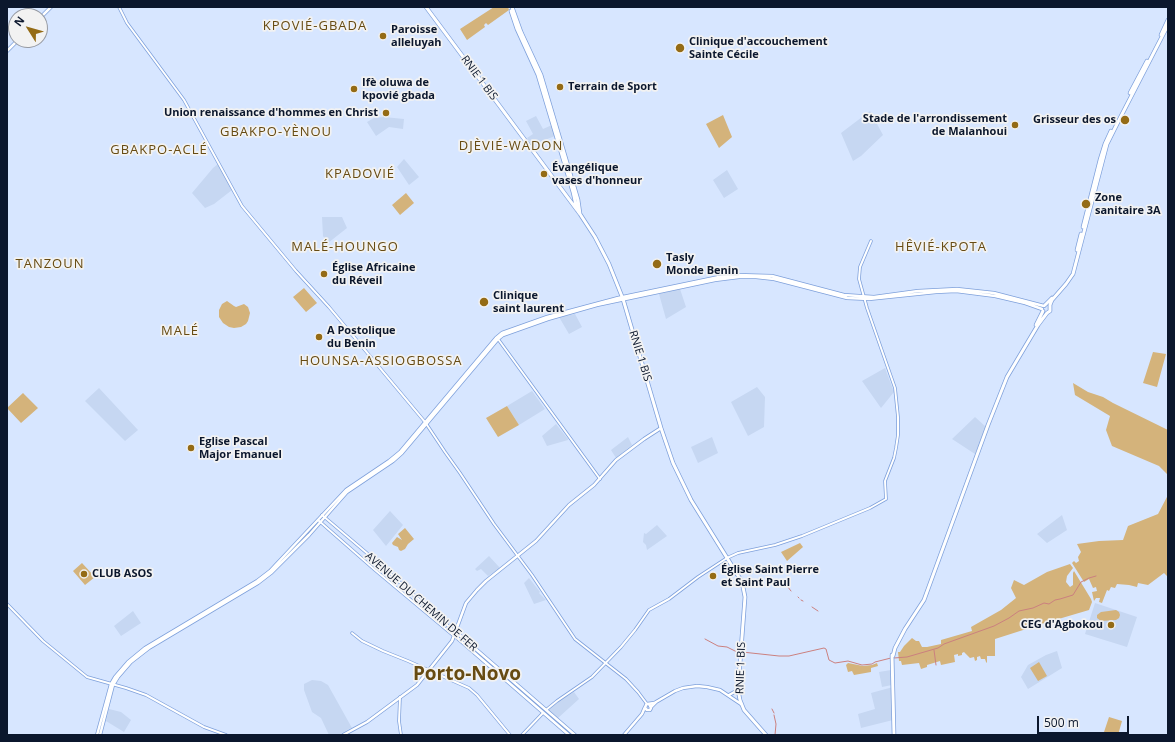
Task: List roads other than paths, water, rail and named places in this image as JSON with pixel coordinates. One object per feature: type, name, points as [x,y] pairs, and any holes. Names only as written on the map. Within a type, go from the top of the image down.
[{"type":"main road","name":"RNIE 1 BIS","points":[[426,7],[580,214],[604,254],[622,298],[661,428],[684,488],[742,582],[745,597],[738,690],[741,704],[766,735]]},
{"type":"main road","points":[[511,7],[517,29],[538,75],[577,210]]},
{"type":"main road","points":[[511,7],[540,75],[576,195],[580,214]]},
{"type":"main road","points":[[895,735],[896,703],[892,658],[893,650],[923,599],[1000,389],[1034,329],[1043,308],[1067,281],[1071,274],[1105,144],[1168,20]]},
{"type":"main road","points":[[892,658],[895,648],[905,629],[924,600],[1006,380],[1035,330],[1050,311],[1052,300],[1073,274],[1108,142],[1168,26]]},
{"type":"main road","points":[[425,423],[500,334],[547,317],[622,298],[715,280],[746,277],[774,279],[847,298],[864,298],[920,291],[957,289],[994,293],[1043,308],[1047,313]]},
{"type":"main road","points":[[98,735],[112,684],[115,677],[126,663],[141,651],[262,578],[319,521],[346,490],[397,454],[505,334],[544,320],[622,298]]},
{"type":"main road","points":[[1043,308],[1048,305],[1050,307]]},
{"type":"main road","points":[[343,735],[367,722],[417,685],[448,647],[455,636],[468,599],[486,581],[517,557],[539,537],[572,502],[600,479],[616,460],[661,428]]},
{"type":"main road","name":"AVENUE DU CHEMIN DE FER","points":[[456,632],[575,735]]},
{"type":"main road","name":"AVENUE DU CHEMIN DE FER","points":[[455,636],[569,735]]},
{"type":"main road","points":[[624,735],[642,714],[647,705],[656,702],[682,688],[715,688],[729,695],[741,704]]},
{"type":"main road","points":[[729,695],[738,690]]},
{"type":"main road","points":[[642,714],[656,702]]},
{"type":"main road","points":[[647,705],[651,707]]},
{"type":"main road","points":[[647,705],[648,710]]},
{"type":"street","points":[[119,7],[131,28],[184,100],[242,206],[296,271],[330,307],[425,423],[575,639],[626,679],[647,705]]},
{"type":"street","points":[[522,735],[546,710],[592,677],[635,630],[649,610],[669,599],[698,577],[727,558],[738,553],[775,545],[802,536],[870,508],[886,499],[885,481],[894,458],[898,437],[898,417],[895,388],[864,298],[859,274],[860,267],[872,241]]},
{"type":"street","points":[[498,340],[600,479]]},
{"type":"street","name":"AVENUE DU CHEMIN DE FER","points":[[323,516],[380,564],[456,632]]},
{"type":"street","name":"AVENUE DU CHEMIN DE FER","points":[[319,521],[389,582],[455,636]]},
{"type":"street","points":[[7,604],[43,641],[87,677],[146,695],[204,727],[226,735]]},
{"type":"street","points":[[352,633],[364,642],[470,689],[510,735]]},
{"type":"street","points":[[400,698],[399,721],[401,735]]},
{"type":"waterway","points":[[894,658],[907,657],[938,648],[944,644],[994,626],[1019,611],[1033,608],[1044,603],[1049,604],[1055,600],[1073,595],[1081,582],[1096,576]]},
{"type":"waterway","points":[[784,582],[791,591]]},
{"type":"waterway","points":[[812,607],[818,611]]},
{"type":"waterway","points":[[705,639],[718,646],[727,647],[739,652]]},
{"type":"waterway","points":[[742,652],[789,656],[824,648],[826,649],[829,660],[835,663],[848,661],[862,665],[872,664],[891,658]]},
{"type":"waterway","points":[[934,650],[936,665]]},
{"type":"waterway","points":[[772,709],[774,713]]},
{"type":"waterway","points":[[774,715],[776,724],[775,735]]},
{"type":"place","name":"Paroisse alleluyah","points":[[383,36]]},
{"type":"place","name":"Clinique d'accouchement Sainte Cécile","points":[[680,48]]},
{"type":"place","name":"Terrain de Sport","points":[[560,87]]},
{"type":"place","name":"Ifè oluwa de kpovié gbada","points":[[354,89]]},
{"type":"place","name":"Union renaissance d'hommes en Christ","points":[[386,113]]},
{"type":"place","name":"Grisseur des os","points":[[1125,120]]},
{"type":"place","name":"Stade de l'arrondissement de Malanhoui","points":[[1015,125]]},
{"type":"place","name":"Évangélique vases d'honneur","points":[[544,174]]},
{"type":"place","name":"Zone sanitaire 3A","points":[[1086,204]]},
{"type":"place","name":"Tasly Monde Benin","points":[[657,264]]},
{"type":"place","name":"Église Africaine du Réveil","points":[[324,274]]},
{"type":"place","name":"Clinique saint laurent","points":[[484,302]]},
{"type":"place","name":"A Postolique du Benin","points":[[319,337]]},
{"type":"place","name":"Eglise Pascal Major Emanuel","points":[[191,448]]},
{"type":"place","name":"CLUB ASOS","points":[[84,574]]},
{"type":"place","name":"Église Saint Pierre et Saint Paul","points":[[713,576]]},
{"type":"place","name":"CEG d'Agbokou","points":[[1111,625]]},
{"type":"district","name":"KPOVIÉ-GBADA","points":[[315,26]]},
{"type":"district","name":"GBAKPO-YÈNOU","points":[[276,132]]},
{"type":"district","name":"DJÈVIÉ-WADON","points":[[511,146]]},
{"type":"district","name":"GBAKPO-ACLÉ","points":[[159,150]]},
{"type":"district","name":"KPADOVIÉ","points":[[360,174]]},
{"type":"district","name":"MALÉ-HOUNGO","points":[[345,247]]},
{"type":"district","name":"HÊVIÉ-KPOTA","points":[[941,247]]},
{"type":"district","name":"TANZOUN","points":[[50,264]]},
{"type":"district","name":"MALÉ","points":[[180,331]]},
{"type":"district","name":"HOUNSA-ASSIOGBOSSA","points":[[381,361]]},
{"type":"district","name":"Porto-Novo","points":[[467,675]]}]
